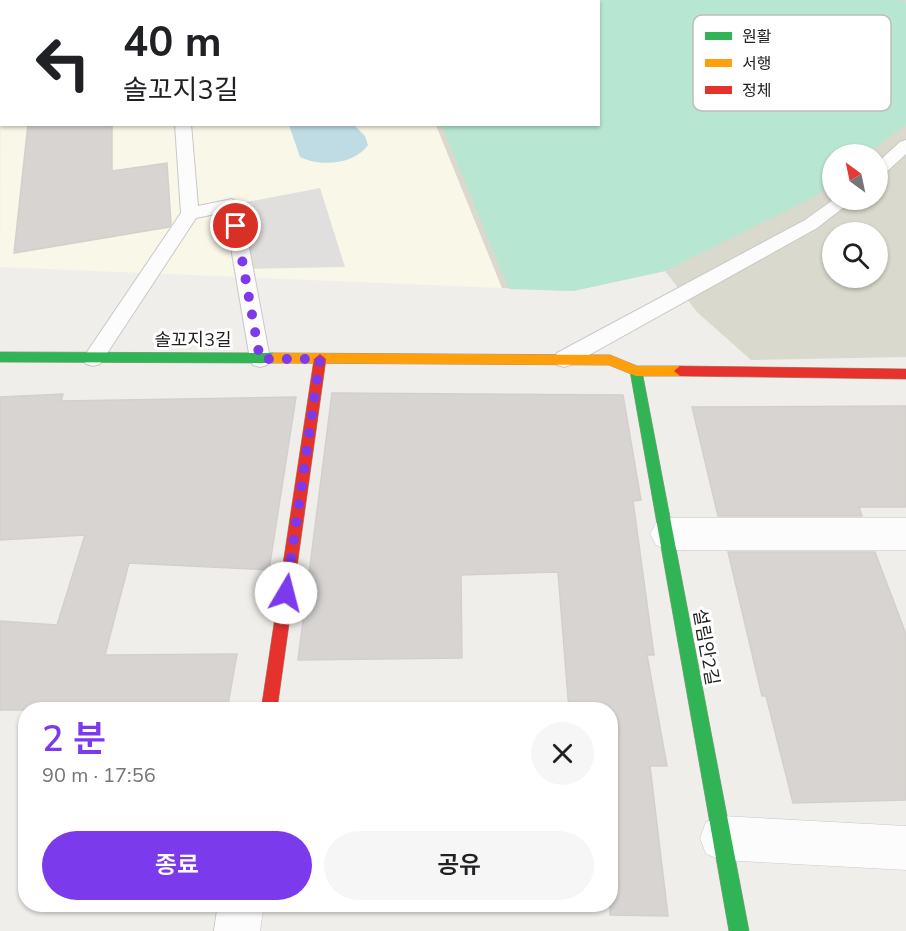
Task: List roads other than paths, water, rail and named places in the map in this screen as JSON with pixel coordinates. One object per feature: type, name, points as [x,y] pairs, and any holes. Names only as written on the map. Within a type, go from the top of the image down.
[{"type":"street","name":"솔꼬지3길","points":[[0,357],[564,359],[610,360],[636,370],[906,374]]},
{"type":"street","points":[[270,702],[320,359]]},
{"type":"street","name":"설림안2길","points":[[636,370],[668,534],[739,931]]},
{"type":"street","points":[[668,534],[906,534]]},
{"type":"street","points":[[722,838],[906,848]]},
{"type":"street","points":[[237,931],[240,912]]},
{"type":"lane","points":[[93,358],[147,274],[190,213],[183,126]]},
{"type":"lane","points":[[888,161],[906,146]]},
{"type":"lane","points":[[190,213],[232,205],[260,359]]},
{"type":"lane","points":[[564,359],[811,224],[830,210]]},
{"type":"water","points":[[289,126],[355,126],[365,136],[368,145],[354,157],[336,162],[317,162],[300,157]]}]
